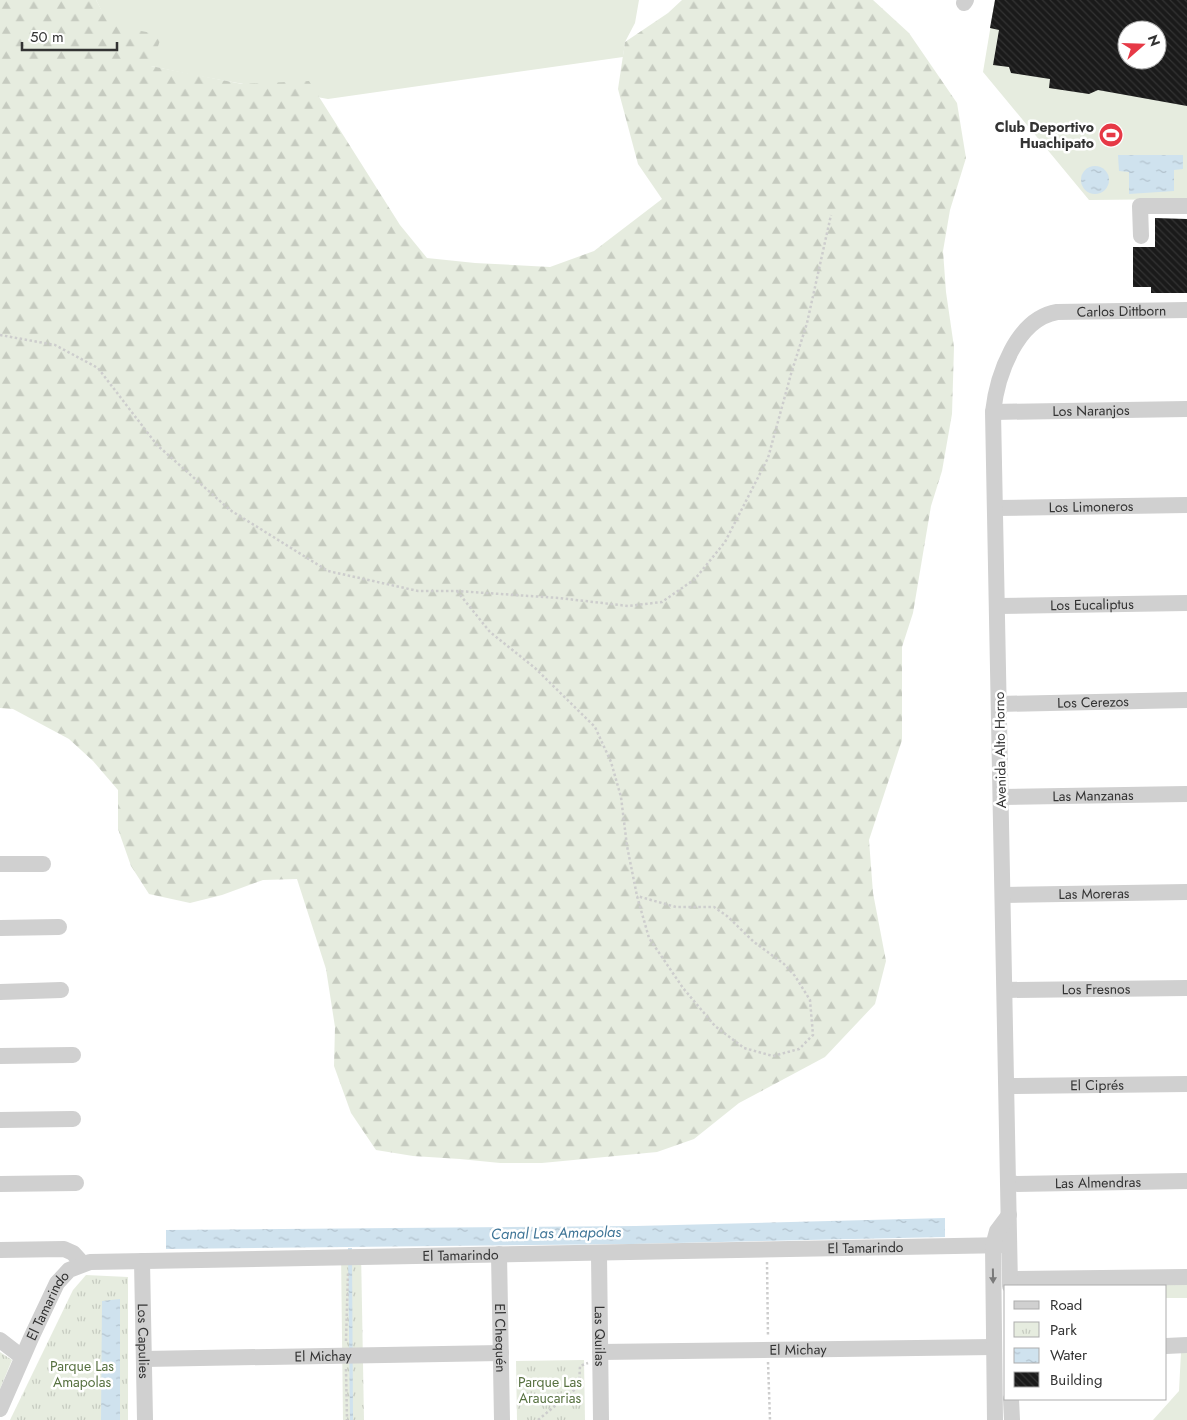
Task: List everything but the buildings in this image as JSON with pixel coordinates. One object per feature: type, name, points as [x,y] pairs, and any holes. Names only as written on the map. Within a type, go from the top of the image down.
[{"type":"street","points":[[1141,236],[1140,206],[1187,206]]},
{"type":"street","name":"Carlos Dittborn","points":[[1057,312],[1187,310]]},
{"type":"street","name":"Avenida Alto Horno","points":[[1010,1282],[993,412],[1000,378],[1015,345],[1034,321],[1044,315],[1057,312]]},
{"type":"street","name":"Los Naranjos","points":[[993,412],[1187,409]]},
{"type":"street","name":"Los Limoneros","points":[[995,508],[1187,505]]},
{"type":"street","name":"Los Eucaliptus","points":[[997,606],[1187,603]]},
{"type":"street","name":"Los Cerezos","points":[[999,704],[1187,700]]},
{"type":"street","name":"Las Manzanas","points":[[1001,798],[1187,794]]},
{"type":"street","points":[[0,864],[43,864]]},
{"type":"street","name":"Las Moreras","points":[[1003,895],[1187,892]]},
{"type":"street","points":[[0,928],[59,927]]},
{"type":"street","name":"Los Fresnos","points":[[1005,990],[1187,988]]},
{"type":"street","points":[[0,992],[61,990]]},
{"type":"street","points":[[0,1056],[73,1055]]},
{"type":"street","name":"El Ciprés","points":[[1006,1086],[1187,1084]]},
{"type":"street","points":[[0,1120],[73,1119]]},
{"type":"street","name":"Las Almendras","points":[[1008,1184],[1187,1181]]},
{"type":"street","points":[[0,1184],[76,1183]]},
{"type":"street","points":[[995,1420],[993,1246],[997,1231],[1009,1215]]},
{"type":"street","name":"El Tamarindo","points":[[0,1409],[57,1283],[69,1270],[83,1264],[97,1262],[500,1254],[599,1254],[1009,1246]]},
{"type":"street","points":[[0,1250],[64,1249],[73,1253],[83,1264]]},
{"type":"street","name":"El Chequén","points":[[500,1254],[502,1420]]},
{"type":"street","name":"Las Quilas","points":[[599,1254],[601,1420]]},
{"type":"street","name":"Los Capulies","points":[[142,1261],[145,1420]]},
{"type":"street","points":[[1010,1282],[1187,1276]]},
{"type":"street","points":[[0,1340],[22,1357]]},
{"type":"street","points":[[1167,1346],[1187,1345]]},
{"type":"street","name":"El Michay","points":[[600,1358],[994,1347]]},
{"type":"street","name":"El Michay","points":[[144,1359],[501,1353]]},
{"type":"street","points":[[1011,1400],[1012,1420]]},
{"type":"path","points":[[0,335],[55,345],[98,368],[157,445],[230,510],[328,571],[418,591],[457,591],[559,598],[628,606],[662,602],[696,579],[725,542],[768,458],[807,323],[831,214]]},
{"type":"path","points":[[457,591],[490,632],[535,668],[595,727],[611,762],[621,797],[627,846],[637,896],[649,938],[683,988],[716,1026],[744,1048],[773,1056],[799,1049],[813,1035],[810,1000],[795,976],[784,964],[754,942],[727,916],[714,907],[676,907],[637,896]]},
{"type":"path","points":[[348,1257],[346,1356],[348,1420]]},
{"type":"path","points":[[538,1420],[579,1386],[580,1366],[600,1358]]},
{"type":"green space","points":[[0,0],[96,0],[110,25],[162,35],[151,66],[242,84],[309,81],[400,225],[427,258],[550,267],[594,251],[662,199],[638,164],[618,89],[625,42],[668,13],[682,0],[873,0],[909,33],[957,103],[966,158],[950,210],[943,251],[946,292],[954,347],[952,414],[942,471],[931,506],[913,613],[902,647],[902,740],[869,840],[873,893],[886,961],[875,1004],[825,1057],[739,1103],[694,1139],[657,1152],[542,1163],[500,1163],[413,1156],[376,1150],[351,1113],[334,1066],[335,1027],[326,969],[297,879],[263,880],[222,895],[190,903],[149,894],[131,866],[118,829],[118,790],[93,761],[69,739],[13,709],[0,708]]},
{"type":"green space","points":[[96,0],[639,0],[635,23],[625,42],[623,57],[328,99],[151,66],[109,25]]},
{"type":"green space","name":"Club Deportivo Huachipato","points":[[995,0],[1187,0],[1187,199],[1089,200],[983,72]]},
{"type":"green space","points":[[361,1250],[364,1420],[343,1420],[341,1251]]},
{"type":"green space","name":"Parque Las Amapolas","points":[[86,1275],[128,1277],[128,1420],[10,1420],[73,1290]]},
{"type":"green space","points":[[1187,1284],[1187,1298],[1167,1298],[1167,1285],[1108,1285]]},
{"type":"green space","points":[[0,1352],[12,1360],[0,1389]]},
{"type":"green space","points":[[1181,1352],[1187,1352],[1187,1420],[1153,1420],[1179,1391]]},
{"type":"green space","name":"Parque Las Araucarias","points":[[584,1360],[585,1420],[517,1420],[516,1361]]},
{"type":"water","points":[[1118,155],[1183,155],[1183,169],[1174,170],[1174,191],[1129,194],[1129,172],[1119,171]]},
{"type":"water","points":[[1095,166],[1105,170],[1109,180],[1105,190],[1095,194],[1085,190],[1081,180],[1085,170]]},
{"type":"water","name":"Canal Las Amapolas","points":[[945,1218],[945,1237],[633,1244],[166,1249],[166,1230],[636,1226]]},
{"type":"water","points":[[348,1248],[352,1248],[353,1420],[350,1420]]},
{"type":"water","points":[[120,1299],[120,1420],[101,1420],[102,1301]]},
{"type":"place","name":"Club Deportivo Huachipato","points":[[1111,135]]}]
